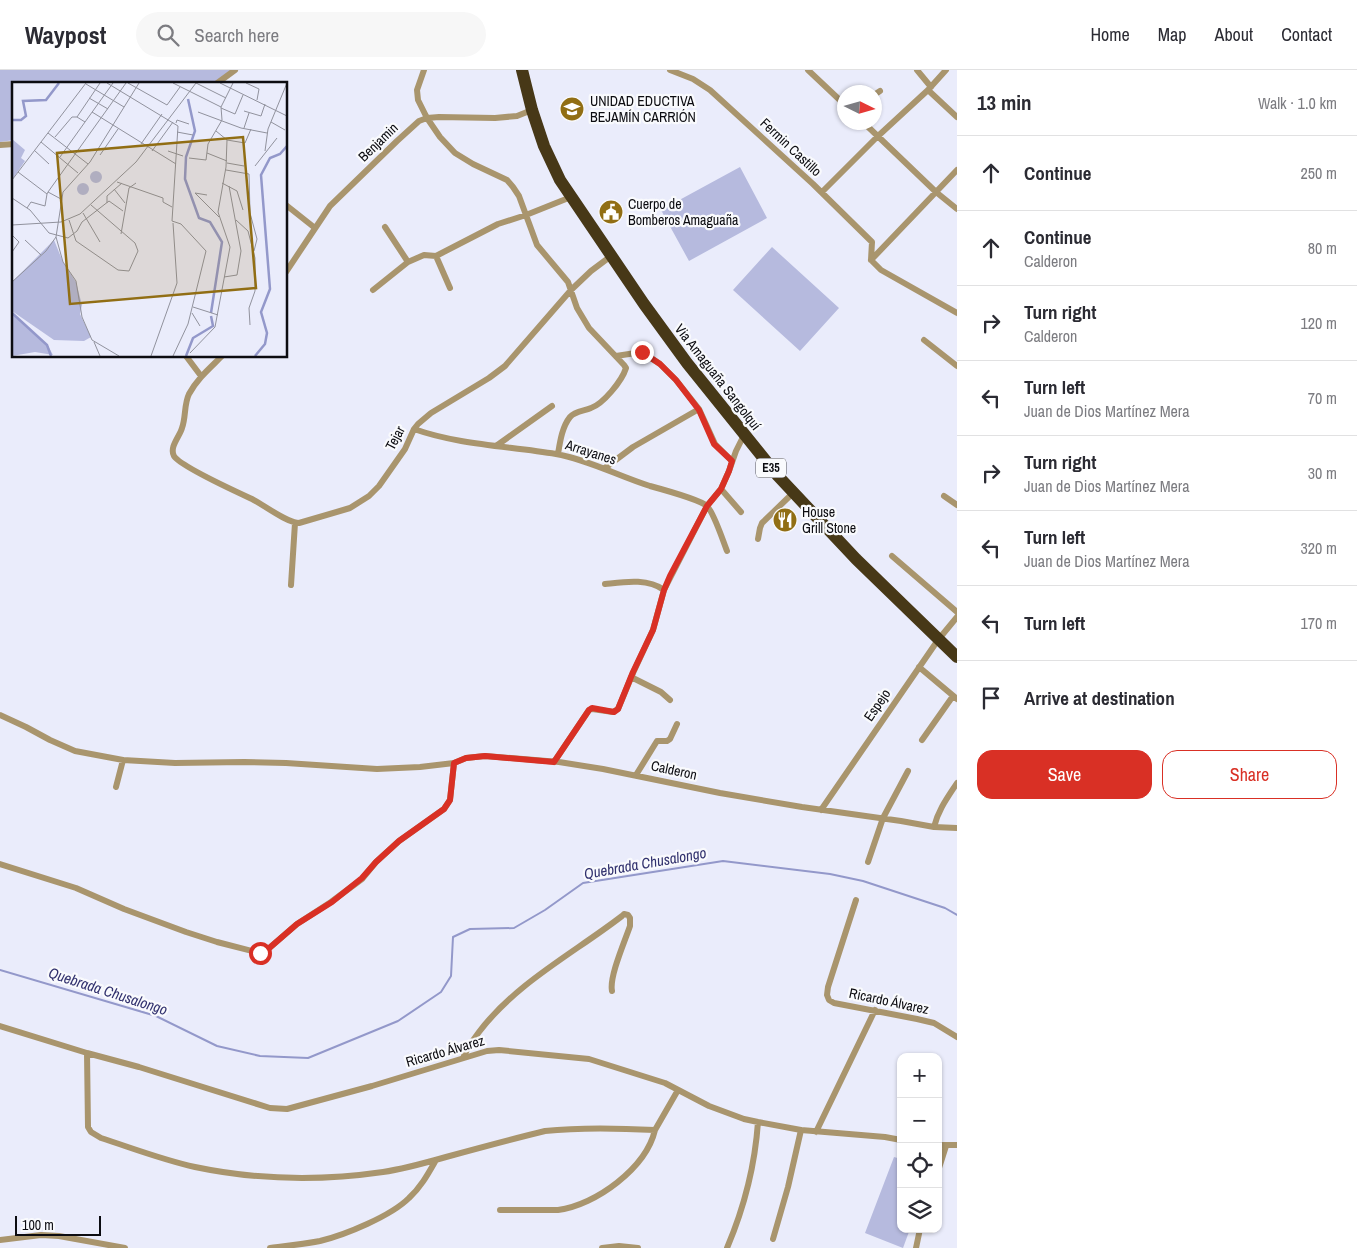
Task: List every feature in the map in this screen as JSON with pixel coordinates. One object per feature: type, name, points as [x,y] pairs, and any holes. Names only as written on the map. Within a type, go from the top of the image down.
[{"type":"highway","name":"Via Amaguaña Sangolquí","points":[[522,70],[532,110],[544,146],[560,180],[687,363],[778,476],[856,559],[957,657]]},
{"type":"street","points":[[219,82],[236,70]]},
{"type":"street","points":[[424,70],[417,90],[418,100],[427,118],[455,153],[507,180],[513,187],[519,196],[537,245],[563,274],[568,282],[577,308],[589,328],[626,368],[625,372],[599,405],[578,412],[569,418],[562,434],[558,454]]},
{"type":"street","name":"Fermin Castillo","points":[[670,70],[693,79],[719,97],[822,192],[880,250]]},
{"type":"street","points":[[808,70],[837,97]]},
{"type":"street","points":[[917,70],[930,89],[957,117]]},
{"type":"street","points":[[822,192],[877,137],[930,89],[943,71]]},
{"type":"street","points":[[427,118],[510,117],[532,110]]},
{"type":"street","name":"Benjamin","points":[[288,269],[330,206],[397,141],[420,121],[427,118]]},
{"type":"street","points":[[870,130],[957,210]]},
{"type":"street","points":[[871,260],[957,170]]},
{"type":"street","points":[[372,290],[408,262],[424,255],[436,256],[498,224],[571,197]]},
{"type":"street","points":[[288,208],[315,228]]},
{"type":"street","points":[[385,227],[408,262]]},
{"type":"street","points":[[872,242],[871,260],[881,270],[957,313]]},
{"type":"street","points":[[436,256],[450,288]]},
{"type":"street","name":"Tejar","points":[[295,523],[350,508],[369,496],[379,486],[405,448],[418,424],[431,413],[489,378],[505,366],[571,290],[591,271],[611,256]]},
{"type":"street","points":[[924,340],[957,366]]},
{"type":"street","points":[[616,356],[639,351],[660,364],[676,380],[699,410],[712,440],[732,461]]},
{"type":"street","points":[[188,358],[202,376]]},
{"type":"street","points":[[220,358],[202,376],[188,395],[182,429],[173,451],[175,457],[186,466],[261,503],[295,523],[291,585]]},
{"type":"street","points":[[496,446],[552,406]]},
{"type":"street","points":[[605,468],[633,447],[699,410]]},
{"type":"street","name":"Arrayanes","points":[[414,429],[425,433],[496,446],[558,454],[605,468],[636,482],[697,501],[707,506]]},
{"type":"street","points":[[554,762],[589,710],[592,708],[617,711],[653,630],[664,590],[707,506],[721,489],[745,435]]},
{"type":"street","points":[[721,489],[741,512]]},
{"type":"street","points":[[758,539],[762,523],[794,493]]},
{"type":"street","points":[[944,496],[957,505]]},
{"type":"street","points":[[707,506],[727,551]]},
{"type":"street","points":[[892,556],[957,612]]},
{"type":"street","points":[[605,584],[643,582],[658,585],[664,590]]},
{"type":"street","name":"Espejo","points":[[821,810],[938,640],[957,617]]},
{"type":"street","points":[[919,667],[955,697],[922,740]]},
{"type":"street","points":[[631,677],[661,692],[670,700]]},
{"type":"street","name":"Calderon","points":[[0,715],[75,752],[123,760],[175,763],[269,762],[378,769],[454,763],[466,758],[485,756],[554,762],[603,769],[720,793],[821,810],[934,827],[957,828]]},
{"type":"street","points":[[636,775],[658,741],[670,739],[677,724]]},
{"type":"street","points":[[116,787],[123,760]]},
{"type":"street","points":[[0,864],[76,888],[124,909],[186,932],[260,953],[267,950],[297,924],[332,902],[362,878],[399,841],[444,809],[450,800],[454,763]]},
{"type":"street","points":[[868,862],[883,818],[908,771]]},
{"type":"street","points":[[934,827],[941,807],[957,782]]},
{"type":"street","name":"Ricardo Álvarez","points":[[856,900],[828,987],[827,994],[829,1000],[834,1003],[934,1023],[957,1037]]},
{"type":"street","points":[[463,1058],[488,1021],[516,993],[624,914],[630,918],[630,926],[614,974],[611,986],[612,991]]},
{"type":"street","points":[[816,1132],[875,1010]]},
{"type":"street","name":"Ricardo Álvarez","points":[[0,1026],[139,1067],[261,1106],[280,1109],[372,1086],[494,1050],[589,1059],[665,1083],[710,1106],[744,1119],[816,1132],[897,1139]]},
{"type":"street","points":[[87,1053],[88,1127],[91,1132],[101,1138],[155,1156],[195,1167],[241,1174],[306,1178],[384,1172],[545,1131],[612,1128],[655,1130]]},
{"type":"street","points":[[500,1210],[558,1210],[600,1194],[620,1181],[646,1151],[655,1130],[678,1090]]},
{"type":"street","points":[[727,1248],[753,1166],[758,1122]]},
{"type":"street","points":[[773,1239],[788,1187],[801,1130]]},
{"type":"street","points":[[942,1146],[957,1146]]},
{"type":"street","points":[[942,1158],[946,1146]]},
{"type":"street","points":[[270,1248],[320,1240],[360,1226],[395,1210],[410,1197],[426,1178],[436,1160]]},
{"type":"street","points":[[916,1248],[919,1233]]},
{"type":"street","points":[[0,1240],[40,1235],[59,1236],[125,1248]]},
{"type":"street","points":[[602,1248],[619,1246],[638,1248]]},
{"type":"shaded area","points":[[0,70],[234,70],[217,82],[12,82],[12,140],[0,142]]},
{"type":"shaded area","points":[[740,167],[767,218],[689,261],[661,210]]},
{"type":"shaded area","points":[[772,247],[839,308],[800,351],[733,290]]},
{"type":"shaded area","points":[[894,1157],[897,1158],[897,1233],[909,1233],[903,1248],[865,1233]]},
{"type":"waterway","name":"Quebrada Chusalongo","points":[[0,970],[156,1016],[217,1046],[260,1056],[308,1058],[398,1021],[441,992],[451,976],[453,937],[470,929],[514,928],[545,910],[583,883],[723,861],[830,874],[863,881],[945,908],[957,915]]},
{"type":"place","name":"UNIDAD EDUCTIVA BEJAMÍN CARRIÓN","points":[[572,109]]},
{"type":"place","name":"Cuerpo de Bomberos Amaguaña","points":[[611,212]]},
{"type":"place","name":"House Grill Stone","points":[[785,520]]},
{"type":"route","points":[[260,953],[267,950],[297,924],[332,902],[362,878],[399,841],[444,809],[450,800],[454,763],[466,758],[485,756],[554,762],[589,710],[592,708],[617,711],[653,630],[664,590],[670,576],[707,506],[721,489],[732,461],[714,444],[699,410],[676,380],[660,364],[642,352]]}]
